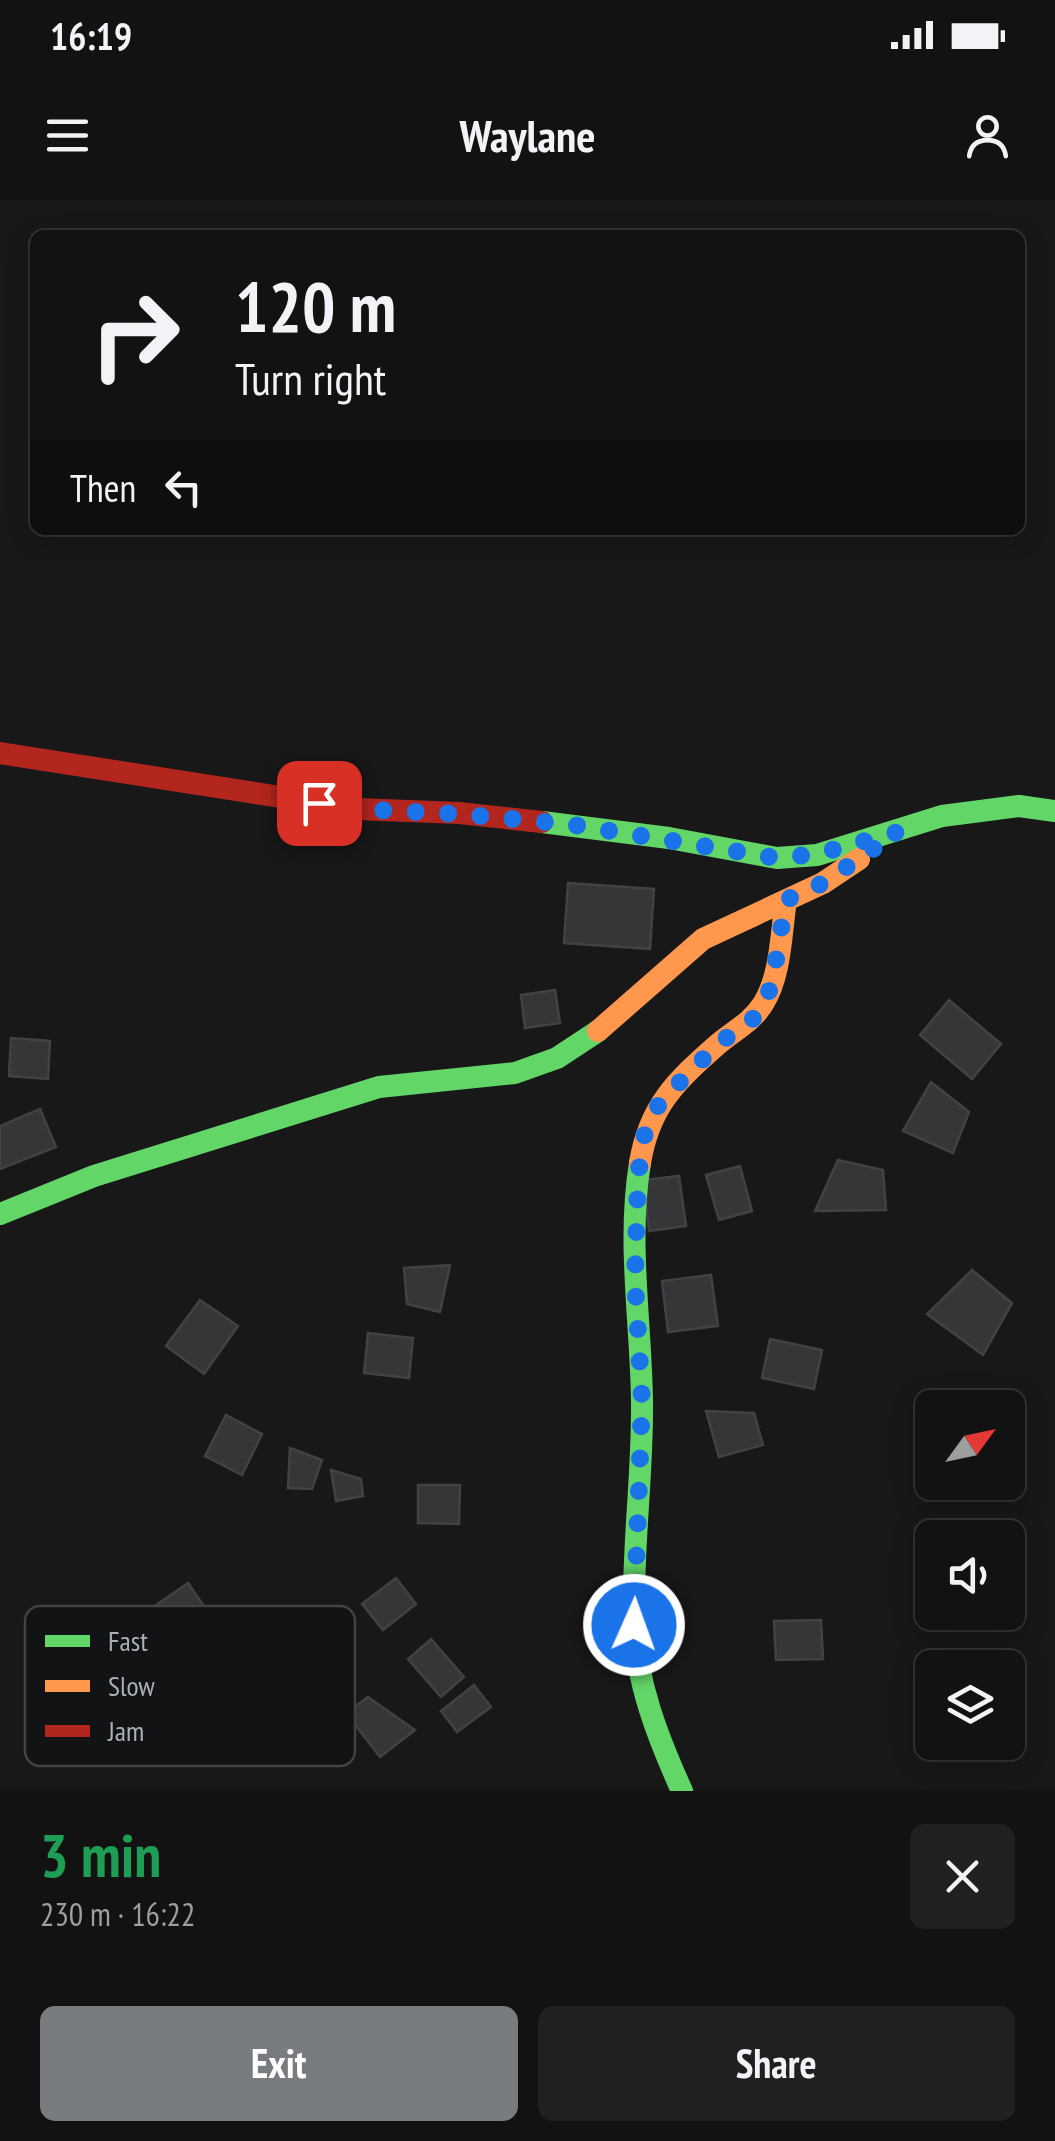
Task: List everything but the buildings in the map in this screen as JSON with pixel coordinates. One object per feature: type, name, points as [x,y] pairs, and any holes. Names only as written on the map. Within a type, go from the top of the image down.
[{"type":"street","points":[[0,753],[357,809],[568,824],[777,858],[817,854],[942,816],[1018,806],[1055,811]]},
{"type":"street","points":[[0,1214],[94,1176],[379,1087],[515,1073],[557,1058],[596,1033],[703,939],[823,883],[898,832]]},
{"type":"street","points":[[682,1791],[644,1694],[634,1625],[642,1401],[635,1280],[638,1175],[645,1132],[660,1102],[719,1043],[752,1020],[764,1003],[772,984],[786,900]]},
{"type":"traffic: fast","points":[[542,822],[669,838],[777,858],[817,855],[942,816],[1019,806],[1055,811]]},
{"type":"traffic: fast","points":[[0,1214],[94,1176],[379,1087],[515,1073],[557,1058],[598,1031]]},
{"type":"traffic: fast","points":[[640,1163],[635,1252],[642,1428],[634,1623],[639,1667],[650,1709],[682,1791]]},
{"type":"traffic: slow","points":[[598,1031],[703,939],[823,883],[859,859]]},
{"type":"traffic: slow","points":[[640,1163],[650,1126],[666,1097],[763,1004],[777,967],[786,900]]},
{"type":"traffic: jam","points":[[0,753],[357,809],[459,813],[542,822]]},
{"type":"route","points":[[319,803],[568,824],[777,858],[817,854],[898,832],[823,883],[786,900],[772,984],[764,1003],[752,1020],[719,1043],[660,1102],[645,1132],[638,1175],[635,1280],[642,1401],[634,1625]]}]
